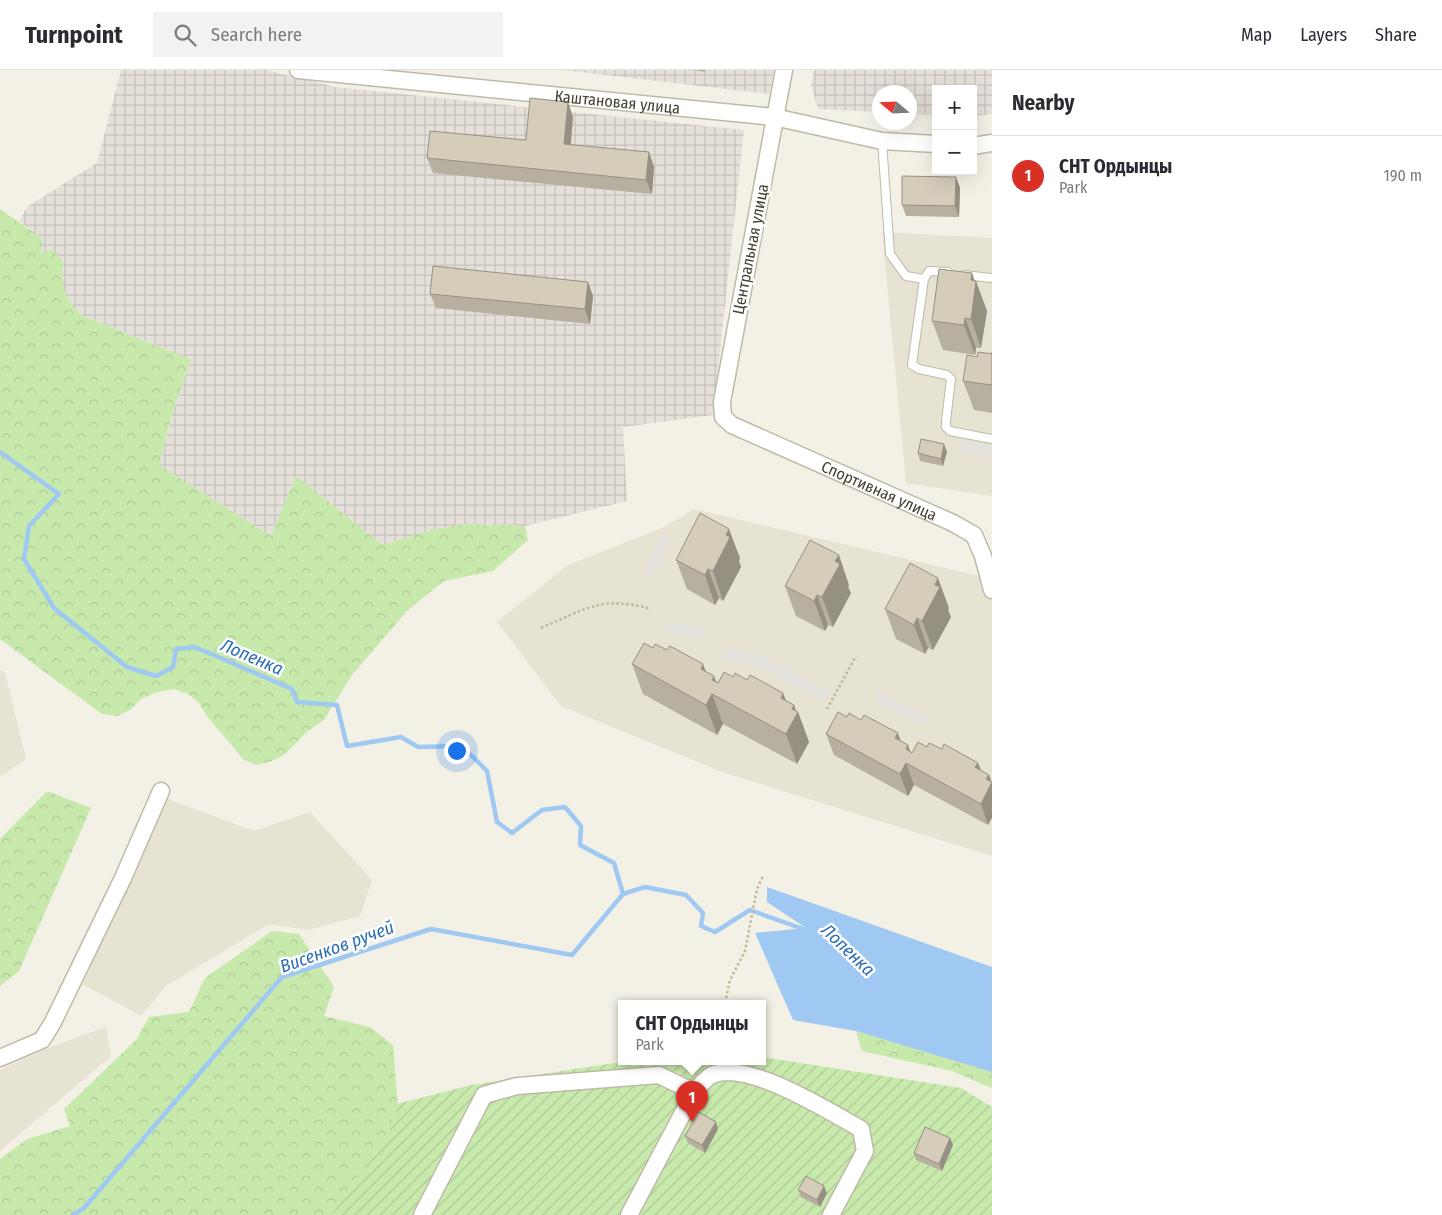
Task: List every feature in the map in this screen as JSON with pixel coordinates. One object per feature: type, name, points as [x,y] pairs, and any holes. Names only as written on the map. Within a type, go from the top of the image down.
[{"type":"street","name":"Каштановая улица","points":[[298,70],[774,117],[882,141],[932,144]]},
{"type":"street","name":"Центральная улица","points":[[732,425],[723,417],[722,402],[784,70]]},
{"type":"street","points":[[977,145],[992,143]]},
{"type":"street","name":"Спортивная улица","points":[[732,425],[974,534],[983,556],[992,590]]},
{"type":"street","points":[[0,1058],[42,1040],[53,1022],[123,878],[161,791]]},
{"type":"street","points":[[629,1215],[694,1092],[713,1074],[736,1073],[785,1088],[861,1130],[865,1150],[831,1215]]},
{"type":"street","points":[[422,1215],[484,1095],[517,1086],[659,1076],[694,1092]]},
{"type":"lane","points":[[882,141],[890,254],[906,276],[924,279]]},
{"type":"lane","points":[[992,278],[934,270],[925,274],[912,365],[919,370],[947,374],[951,378],[946,421],[946,427],[950,431],[992,438]]},
{"type":"path","points":[[541,628],[601,603],[626,602],[651,608]]},
{"type":"path","points":[[827,709],[856,656]]},
{"type":"path","points":[[726,1000],[730,980],[745,951],[757,889],[763,876]]},
{"type":"shaded area","points":[[121,70],[266,70],[336,87],[744,130],[713,415],[623,427],[627,501],[525,526],[480,524],[450,526],[383,545],[296,476],[271,536],[159,465],[173,411],[191,360],[81,315],[71,305],[64,291],[61,276],[40,253],[42,238],[19,221],[27,207],[97,163]]},
{"type":"shaded area","points":[[563,70],[774,70],[769,94]]},
{"type":"shaded area","points":[[814,70],[992,70],[992,114],[977,116],[977,85],[932,85],[932,115],[917,114],[917,85],[872,85],[872,112],[818,109],[811,85]]},
{"type":"shaded area","points":[[882,232],[992,238],[992,496],[906,483]]},
{"type":"shaded area","points":[[963,441],[992,445],[992,457],[961,452]]},
{"type":"shaded area","points":[[694,509],[992,579],[992,856],[722,772],[561,706],[497,622],[568,565],[662,528]]},
{"type":"shaded area","points":[[663,533],[673,538],[652,578],[642,573]]},
{"type":"shaded area","points":[[668,621],[705,630],[702,641],[665,632]]},
{"type":"shaded area","points":[[725,648],[763,655],[829,691],[824,701],[759,666],[723,660]]},
{"type":"shaded area","points":[[0,670],[5,673],[26,759],[0,777]]},
{"type":"shaded area","points":[[878,690],[928,717],[923,727],[873,700]]},
{"type":"shaded area","points":[[165,798],[254,831],[310,812],[372,880],[360,916],[308,930],[269,924],[166,986],[141,1016],[83,984]]},
{"type":"shaded area","points":[[106,1027],[111,1056],[0,1151],[0,1070],[53,1046]]},
{"type":"green space","points":[[0,209],[42,238],[41,253],[53,250],[63,262],[62,277],[67,297],[81,315],[191,360],[173,411],[159,465],[271,536],[296,476],[383,545],[432,530],[465,524],[525,526],[528,540],[493,571],[444,581],[406,612],[352,675],[324,720],[309,730],[285,754],[272,761],[256,765],[243,759],[206,715],[199,703],[188,694],[174,689],[157,692],[141,699],[130,710],[117,716],[102,714],[0,639]]},
{"type":"green space","points":[[47,791],[91,808],[19,971],[0,986],[0,839]]},
{"type":"green space","points":[[272,931],[299,934],[334,987],[324,1016],[370,1027],[393,1045],[398,1106],[387,1137],[331,1215],[0,1215],[0,1159],[27,1139],[70,1126],[64,1109],[137,1039],[149,1017],[189,1012],[205,978]]},
{"type":"green space","points":[[856,1031],[989,1070],[992,1072],[992,1088],[952,1071],[862,1051]]},
{"type":"green space","points":[[766,1058],[961,1088],[992,1107],[992,1215],[331,1215],[387,1137],[398,1106],[397,1104],[471,1085],[618,1062],[618,1065],[766,1065]]},
{"type":"water","points":[[767,887],[992,967],[992,1072],[856,1031],[793,1020],[755,933],[806,928],[767,902]]},
{"type":"building","points":[[530,98],[568,102],[564,144],[649,152],[646,180],[427,158],[430,131],[526,140]]},
{"type":"building","points":[[902,176],[956,177],[955,206],[902,205]]},
{"type":"building","points":[[433,266],[588,282],[585,309],[430,294]]},
{"type":"building","points":[[939,269],[972,273],[971,280],[976,281],[971,319],[965,318],[964,325],[932,321]]},
{"type":"building","points":[[978,352],[992,354],[992,385],[963,381],[967,355],[977,357]]},
{"type":"building","points":[[921,439],[944,444],[941,459],[918,453]]},
{"type":"building","points":[[700,513],[729,529],[726,535],[730,537],[713,571],[708,569],[705,575],[676,560]]},
{"type":"building","points":[[810,540],[839,555],[835,561],[840,564],[822,597],[817,595],[814,601],[785,586]]},
{"type":"building","points":[[910,563],[938,578],[935,585],[940,587],[922,621],[917,618],[914,625],[885,609]]},
{"type":"building","points":[[644,643],[653,648],[655,644],[667,650],[670,646],[703,664],[701,669],[714,676],[712,680],[718,683],[724,672],[733,677],[735,673],[747,680],[750,675],[783,693],[781,698],[794,705],[792,709],[798,712],[786,734],[712,694],[706,705],[632,664]]},
{"type":"building","points":[[838,712],[847,717],[849,713],[861,720],[864,715],[898,733],[895,738],[908,745],[906,749],[912,753],[918,742],[927,747],[929,743],[942,749],[944,744],[978,763],[975,767],[989,775],[986,779],[992,782],[981,804],[906,763],[900,774],[826,734]]},
{"type":"building","points":[[699,1112],[716,1122],[702,1145],[685,1136]]},
{"type":"building","points":[[925,1127],[950,1138],[939,1164],[914,1153]]},
{"type":"building","points":[[806,1176],[824,1186],[817,1200],[798,1190]]},
{"type":"waterway","name":"Лопенка","points":[[0,452],[59,494],[29,526],[24,559],[54,608],[127,667],[156,676],[173,667],[176,649],[195,647],[292,689],[297,702],[337,705],[347,746],[401,737],[418,747],[462,746],[487,771],[497,822],[512,833],[542,810],[565,807],[581,826],[580,845],[614,863],[623,894],[645,887],[686,895],[703,913],[701,926],[715,932],[750,910],[809,931]]},
{"type":"waterway","name":"Висенков ручей","points":[[73,1215],[84,1208],[282,977],[431,929],[572,955],[623,894]]},
{"type":"place","name":"СНТ Ордынцы","points":[[692,1122]]}]
